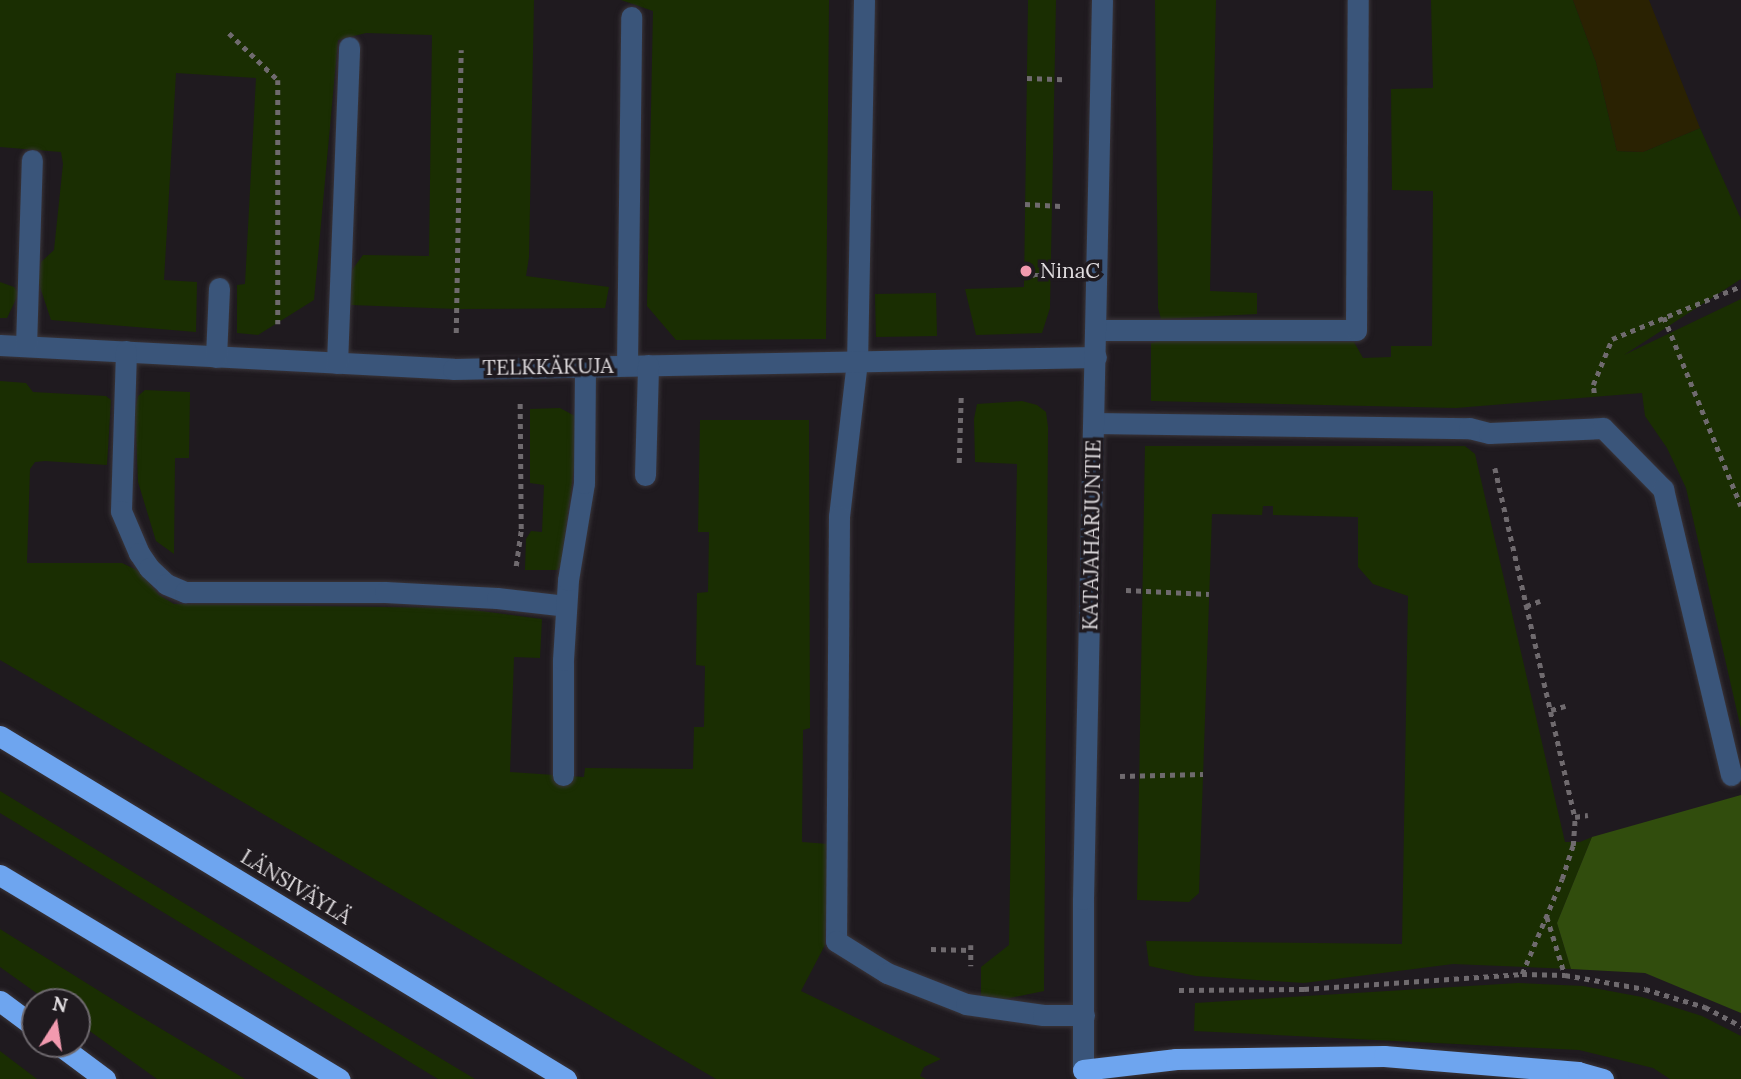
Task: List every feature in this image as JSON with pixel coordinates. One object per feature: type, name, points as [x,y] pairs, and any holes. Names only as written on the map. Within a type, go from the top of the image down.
[{"type":"highway","name":"LÄNSIVÄYLÄ","points":[[0,736],[566,1079]]},
{"type":"highway","points":[[0,875],[339,1079]]},
{"type":"highway","points":[[0,1001],[21,1017]]},
{"type":"highway","points":[[1083,1070],[1176,1059],[1384,1056],[1578,1072],[1603,1079]]},
{"type":"highway","points":[[77,1058],[106,1079]]},
{"type":"street","points":[[864,0],[857,361],[839,516],[836,941],[887,972],[966,1004],[1044,1015],[1084,1015]]},
{"type":"street","name":"KATAJAHARJUNTIE","points":[[1083,1070],[1083,899],[1102,0]]},
{"type":"street","points":[[1096,330],[1356,330],[1358,0]]},
{"type":"street","points":[[631,17],[638,365],[645,475]]},
{"type":"street","points":[[337,363],[349,47]]},
{"type":"street","points":[[26,346],[32,160]]},
{"type":"street","points":[[216,357],[219,288]]},
{"type":"street","name":"TELKKÄKUJA","points":[[0,345],[453,369],[1096,357]]},
{"type":"street","points":[[126,351],[121,511],[139,553],[149,568],[166,584],[185,592],[385,592],[497,598],[566,606]]},
{"type":"street","points":[[563,775],[566,606],[584,483],[585,366]]},
{"type":"street","points":[[1094,423],[1469,428],[1489,433],[1604,428],[1663,489],[1731,775]]},
{"type":"path","points":[[229,33],[278,80],[278,360]]},
{"type":"path","points":[[453,369],[457,309],[461,50]]},
{"type":"path","points":[[1027,78],[1063,79]]},
{"type":"path","points":[[1025,204],[1061,205]]},
{"type":"path","points":[[1024,271],[1035,275],[1059,275]]},
{"type":"path","points":[[1604,428],[1593,385],[1612,339],[1741,286]]},
{"type":"path","points":[[1664,317],[1741,506]]},
{"type":"path","points":[[959,463],[962,360]]},
{"type":"path","points":[[497,598],[514,578],[521,529],[521,367]]},
{"type":"path","points":[[1489,433],[1576,817],[1573,846],[1522,974]]},
{"type":"path","points":[[1129,590],[1209,594]]},
{"type":"path","points":[[1527,606],[1540,601]]},
{"type":"path","points":[[1551,710],[1565,706]]},
{"type":"path","points":[[1124,776],[1203,774]]},
{"type":"path","points":[[1576,817],[1588,815]]},
{"type":"path","points":[[1546,916],[1565,975]]},
{"type":"path","points":[[971,945],[971,967]]},
{"type":"path","points":[[1179,990],[1304,989],[1522,974],[1565,975],[1645,989],[1705,1007],[1741,1026]]},
{"type":"green space","points":[[0,0],[534,0],[529,257],[526,276],[609,287],[605,308],[457,309],[351,305],[349,274],[363,255],[429,256],[432,35],[366,33],[338,40],[314,300],[258,335],[237,333],[237,285],[245,284],[256,78],[176,73],[164,280],[197,282],[196,332],[51,320],[38,281],[41,262],[54,250],[63,164],[61,152],[0,147]]},
{"type":"green space","points":[[621,0],[829,0],[826,339],[676,340],[647,306],[653,11]]},
{"type":"green space","points":[[1028,0],[1056,0],[1050,308],[1042,333],[976,335],[965,289],[1024,287]]},
{"type":"green space","points":[[1155,0],[1216,0],[1210,291],[1257,293],[1257,314],[1161,319],[1158,308]]},
{"type":"green space","points":[[1431,0],[1573,0],[1596,62],[1617,151],[1643,152],[1700,128],[1741,219],[1741,279],[1624,355],[1741,299],[1741,729],[1686,488],[1667,448],[1645,416],[1642,393],[1456,408],[1151,401],[1151,343],[1169,339],[1354,342],[1363,358],[1391,357],[1391,346],[1432,346],[1433,191],[1392,190],[1391,89],[1433,88]]},
{"type":"green space","points":[[0,282],[14,287],[19,293],[7,318],[0,318]]},
{"type":"green space","points":[[936,293],[937,336],[876,337],[875,294]]},
{"type":"green space","points":[[0,381],[26,383],[33,392],[106,396],[111,400],[107,465],[45,461],[35,462],[30,469],[27,563],[122,563],[141,572],[159,595],[174,604],[458,608],[542,619],[540,658],[514,657],[510,772],[584,777],[585,768],[693,769],[694,727],[704,727],[705,666],[696,665],[697,593],[708,592],[709,532],[698,532],[700,420],[809,420],[810,728],[803,730],[802,842],[828,844],[825,945],[801,991],[941,1059],[924,1067],[920,1076],[926,1079],[716,1079],[0,660]]},
{"type":"green space","points":[[145,390],[190,392],[189,458],[175,458],[174,554],[156,541],[138,482],[135,410],[138,396]]},
{"type":"green space","points":[[1022,401],[1037,405],[1046,412],[1048,427],[1044,991],[981,1004],[981,967],[1009,945],[1017,464],[975,462],[974,419],[977,404]]},
{"type":"green space","points":[[560,408],[575,416],[580,423],[561,566],[557,570],[525,570],[526,539],[531,531],[542,532],[544,485],[530,483],[530,409]]},
{"type":"green space","points":[[1145,446],[1465,446],[1475,454],[1565,842],[1580,842],[1592,837],[1557,923],[1571,969],[1453,964],[1304,983],[1196,976],[1149,966],[1146,941],[1402,944],[1408,596],[1373,584],[1358,567],[1358,517],[1273,515],[1273,506],[1263,506],[1262,515],[1212,514],[1199,893],[1189,902],[1137,900]]},
{"type":"green space","points":[[0,791],[475,1079],[438,1079],[319,1007],[0,813]]},
{"type":"green space","points":[[1741,795],[1741,1013],[1645,973],[1571,969],[1557,923],[1592,837]]},
{"type":"green space","points":[[0,929],[245,1079],[157,1079],[91,1032],[91,988],[29,988],[0,967]]},
{"type":"green space","points":[[1518,983],[1583,986],[1642,997],[1702,1016],[1741,1036],[1741,1079],[1670,1079],[1653,1068],[1579,1050],[1194,1031],[1195,1003]]},
{"type":"green space","points":[[0,1051],[37,1079],[0,1079]]},
{"type":"sand","points":[[1573,0],[1649,0],[1700,128],[1643,152],[1617,151],[1596,62]]},
{"type":"place","name":"NinaC","points":[[1026,271]]}]
